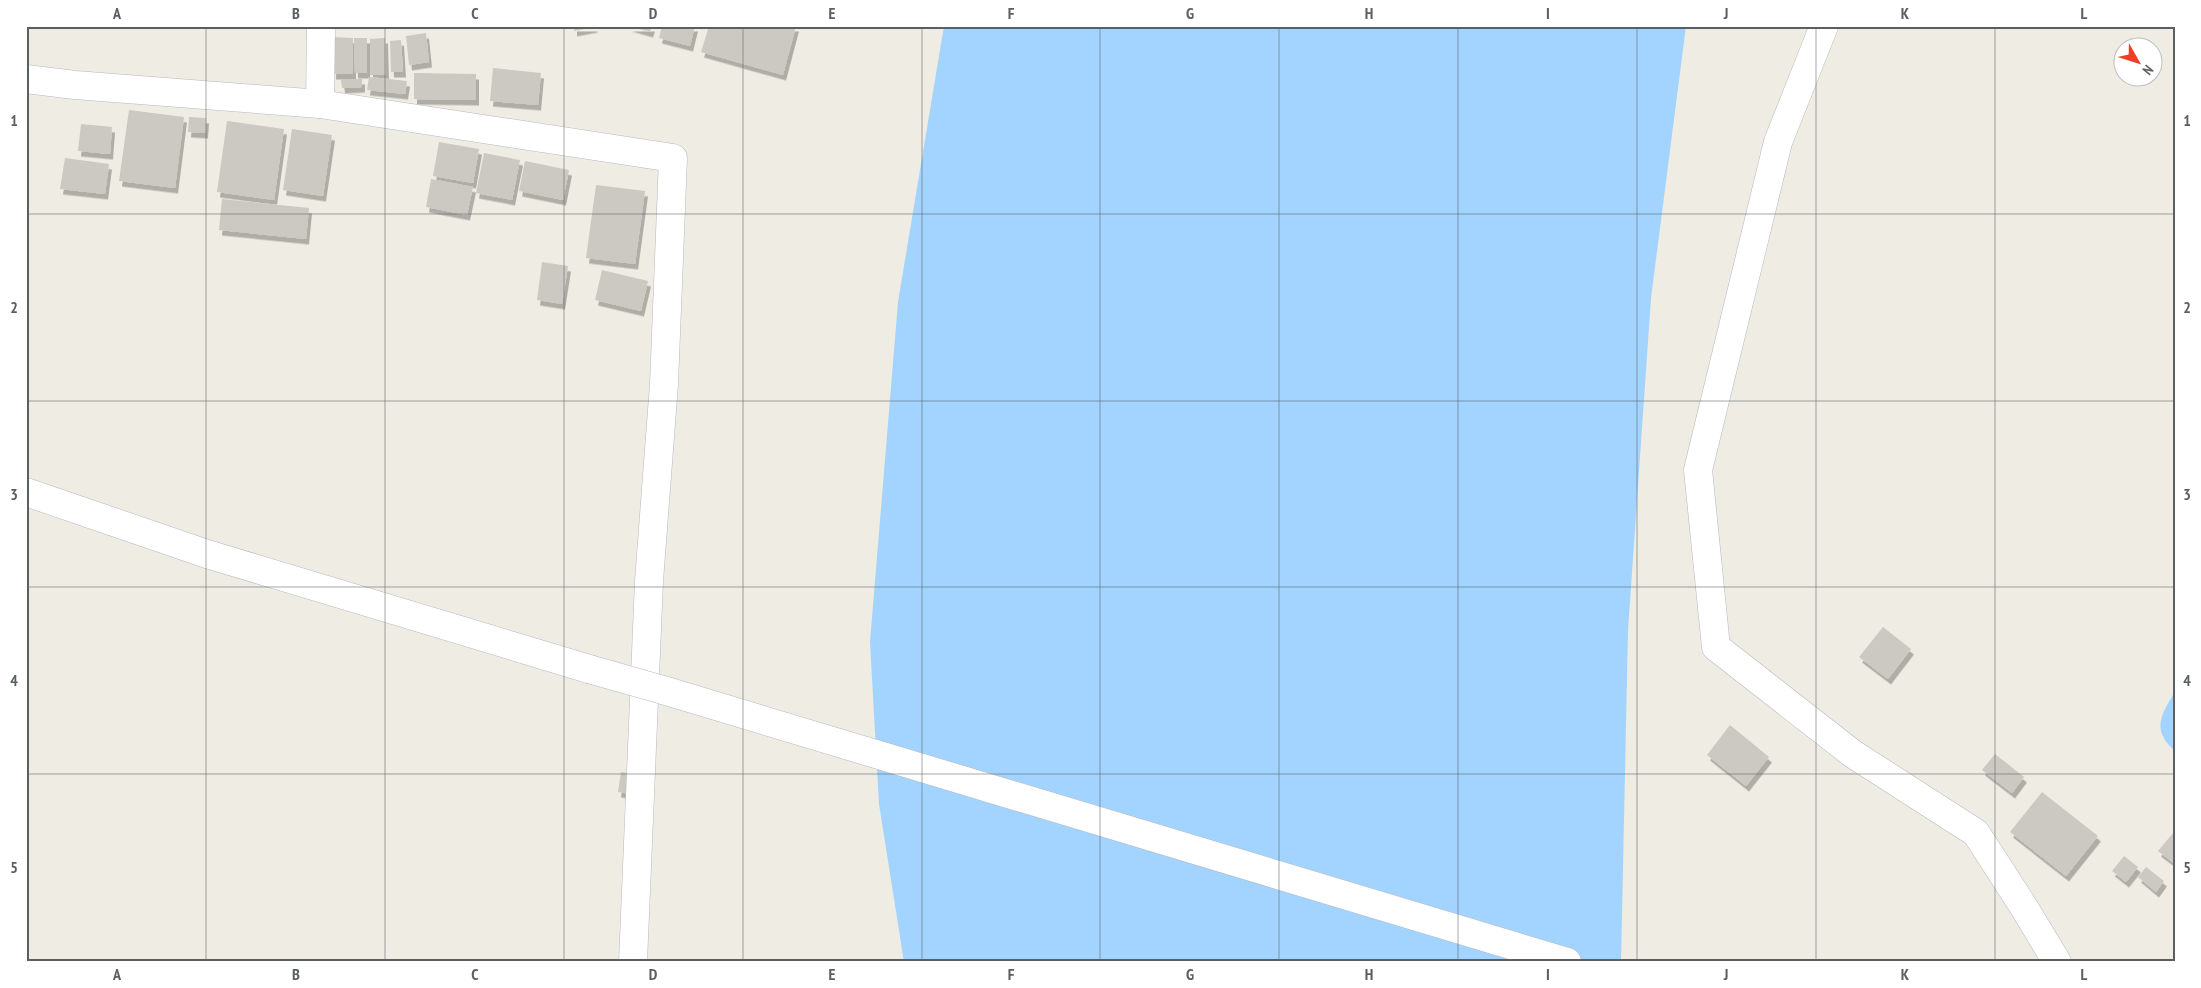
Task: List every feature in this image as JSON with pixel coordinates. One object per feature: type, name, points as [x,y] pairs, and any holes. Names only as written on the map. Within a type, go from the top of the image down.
[{"type":"main road","points":[[320,104],[321,26]]},
{"type":"main road","points":[[1824,26],[1778,142],[1698,470],[1716,647],[1853,754],[1976,833],[2025,909],[2056,962]]},
{"type":"main road","points":[[26,79],[75,85],[320,104],[673,158],[664,384],[649,581],[633,962]]},
{"type":"main road","points":[[26,492],[207,554],[589,669],[702,700],[1567,962]]},
{"type":"water","points":[[944,26],[1686,26],[1651,298],[1628,630],[1621,962],[904,962],[879,804],[870,642],[898,302]]},
{"type":"water","points":[[2175,691],[2175,751],[2163,736],[2161,722],[2166,707]]},
{"type":"building","points":[[574,26],[594,26],[595,27],[574,31]]},
{"type":"building","points":[[629,26],[652,26],[650,32]]},
{"type":"building","points":[[662,26],[695,26],[690,46],[659,38]]},
{"type":"building","points":[[709,26],[796,26],[783,75],[701,52]]},
{"type":"building","points":[[426,33],[429,62],[409,65],[406,36]]},
{"type":"building","points":[[334,37],[353,38],[353,74],[333,74]]},
{"type":"building","points":[[354,38],[367,38],[367,73],[355,73]]},
{"type":"building","points":[[385,38],[386,75],[370,75],[370,39]]},
{"type":"building","points":[[401,40],[403,72],[391,72],[390,41]]},
{"type":"building","points":[[493,68],[541,73],[538,105],[490,101]]},
{"type":"building","points":[[414,73],[476,74],[476,100],[414,99]]},
{"type":"building","points":[[369,77],[407,81],[405,94],[367,90]]},
{"type":"building","points":[[341,79],[362,79],[362,87],[342,88]]},
{"type":"building","points":[[129,110],[184,117],[175,188],[119,181]]},
{"type":"building","points":[[189,117],[206,118],[205,133],[188,132]]},
{"type":"building","points":[[227,121],[284,129],[274,200],[217,192]]},
{"type":"building","points":[[81,124],[112,127],[110,154],[78,151]]},
{"type":"building","points":[[292,129],[332,135],[323,196],[283,190]]},
{"type":"building","points":[[439,142],[479,149],[473,183],[433,176]]},
{"type":"building","points":[[484,153],[520,160],[512,200],[476,193]]},
{"type":"building","points":[[65,158],[109,164],[105,194],[60,189]]},
{"type":"building","points":[[525,161],[569,170],[563,200],[519,191]]},
{"type":"building","points":[[431,179],[473,187],[467,215],[426,207]]},
{"type":"building","points":[[596,185],[645,191],[635,264],[586,258]]},
{"type":"building","points":[[222,199],[309,208],[306,239],[219,230]]},
{"type":"building","points":[[542,262],[568,266],[562,304],[537,300]]},
{"type":"building","points":[[602,270],[648,281],[641,311],[595,300]]},
{"type":"building","points":[[1883,627],[1911,649],[1888,679],[1859,657]]},
{"type":"building","points":[[1730,725],[1769,757],[1746,786],[1707,755]]},
{"type":"building","points":[[1995,754],[2024,777],[2012,793],[1982,770]]},
{"type":"building","points":[[621,772],[634,774],[631,794],[618,792]]},
{"type":"building","points":[[2042,792],[2098,836],[2066,876],[2010,832]]},
{"type":"building","points":[[2175,832],[2175,864],[2158,851]]},
{"type":"building","points":[[2124,856],[2138,867],[2126,882],[2112,871]]},
{"type":"building","points":[[2146,867],[2164,881],[2156,892],[2138,877]]}]
